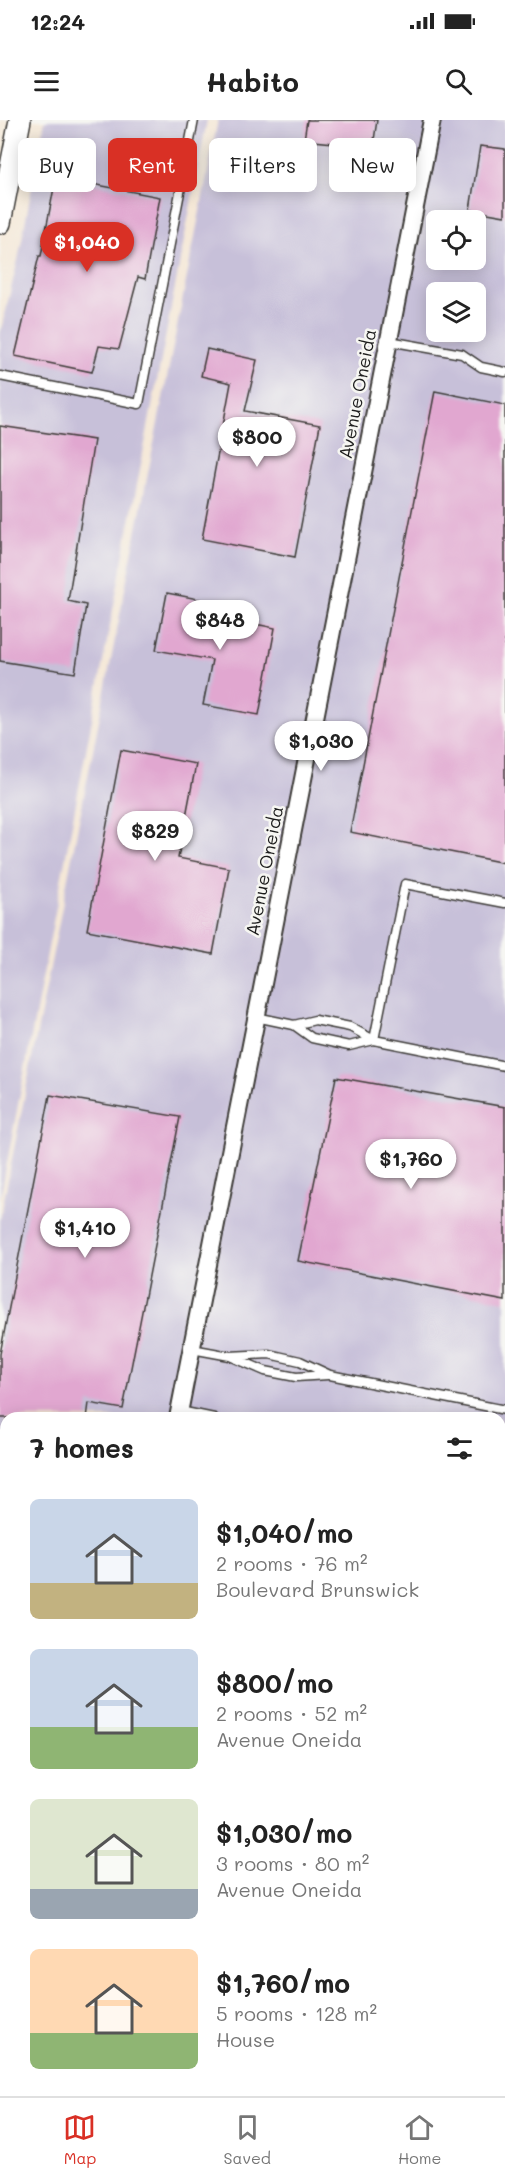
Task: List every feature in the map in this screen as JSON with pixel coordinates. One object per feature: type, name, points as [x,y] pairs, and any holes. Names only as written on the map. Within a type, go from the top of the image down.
[{"type":"street","points":[[0,223],[20,120]]},
{"type":"street","name":"Avenue Oneida","points":[[179,1412],[432,120]]},
{"type":"lane","points":[[0,376],[139,404],[193,120]]},
{"type":"lane","points":[[388,340],[462,354],[481,367],[505,372]]},
{"type":"lane","points":[[374,1041],[405,884],[505,903]]},
{"type":"lane","points":[[256,1017],[294,1025],[312,1038],[349,1046],[374,1041]]},
{"type":"lane","points":[[294,1025],[315,1020],[350,1027],[374,1041],[505,1066]]},
{"type":"lane","points":[[192,1349],[230,1356],[265,1371],[296,1377],[330,1375]]},
{"type":"lane","points":[[230,1356],[269,1354],[300,1361],[330,1375],[505,1410]]},
{"type":"shaded area","points":[[45,120],[207,120],[197,172],[197,138],[108,138],[108,192],[193,192],[0,1199],[0,334],[31,192],[96,192],[96,138],[42,138]]},
{"type":"shaded area","points":[[218,120],[505,120],[505,1412],[0,1412],[0,1220],[209,165],[209,192],[317,192],[317,138],[214,138]]},
{"type":"building","points":[[307,120],[377,120],[374,138],[329,138],[329,143],[317,141],[317,138],[304,138]]},
{"type":"building","points":[[480,146],[505,149],[505,216],[486,213],[486,210],[470,210]]},
{"type":"building","points":[[96,185],[108,187],[108,192],[134,192],[160,197],[145,279],[138,277],[119,349],[99,346],[92,372],[15,356],[39,256],[41,256],[53,192],[96,192]]},
{"type":"building","points":[[207,349],[257,360],[245,411],[320,425],[295,557],[202,539],[231,383],[201,376]]},
{"type":"building","points":[[435,391],[505,405],[505,863],[350,832]]},
{"type":"building","points":[[0,426],[94,440],[68,601],[86,605],[75,673],[0,661]]},
{"type":"building","points":[[167,593],[224,604],[221,617],[275,628],[259,715],[203,705],[212,660],[156,650]]},
{"type":"building","points":[[121,750],[196,764],[178,858],[229,868],[213,954],[87,930]]},
{"type":"building","points":[[336,1077],[505,1107],[505,1301],[298,1261]]},
{"type":"building","points":[[50,1095],[180,1117],[123,1409],[89,1403],[88,1412],[0,1412],[0,1354]]}]
